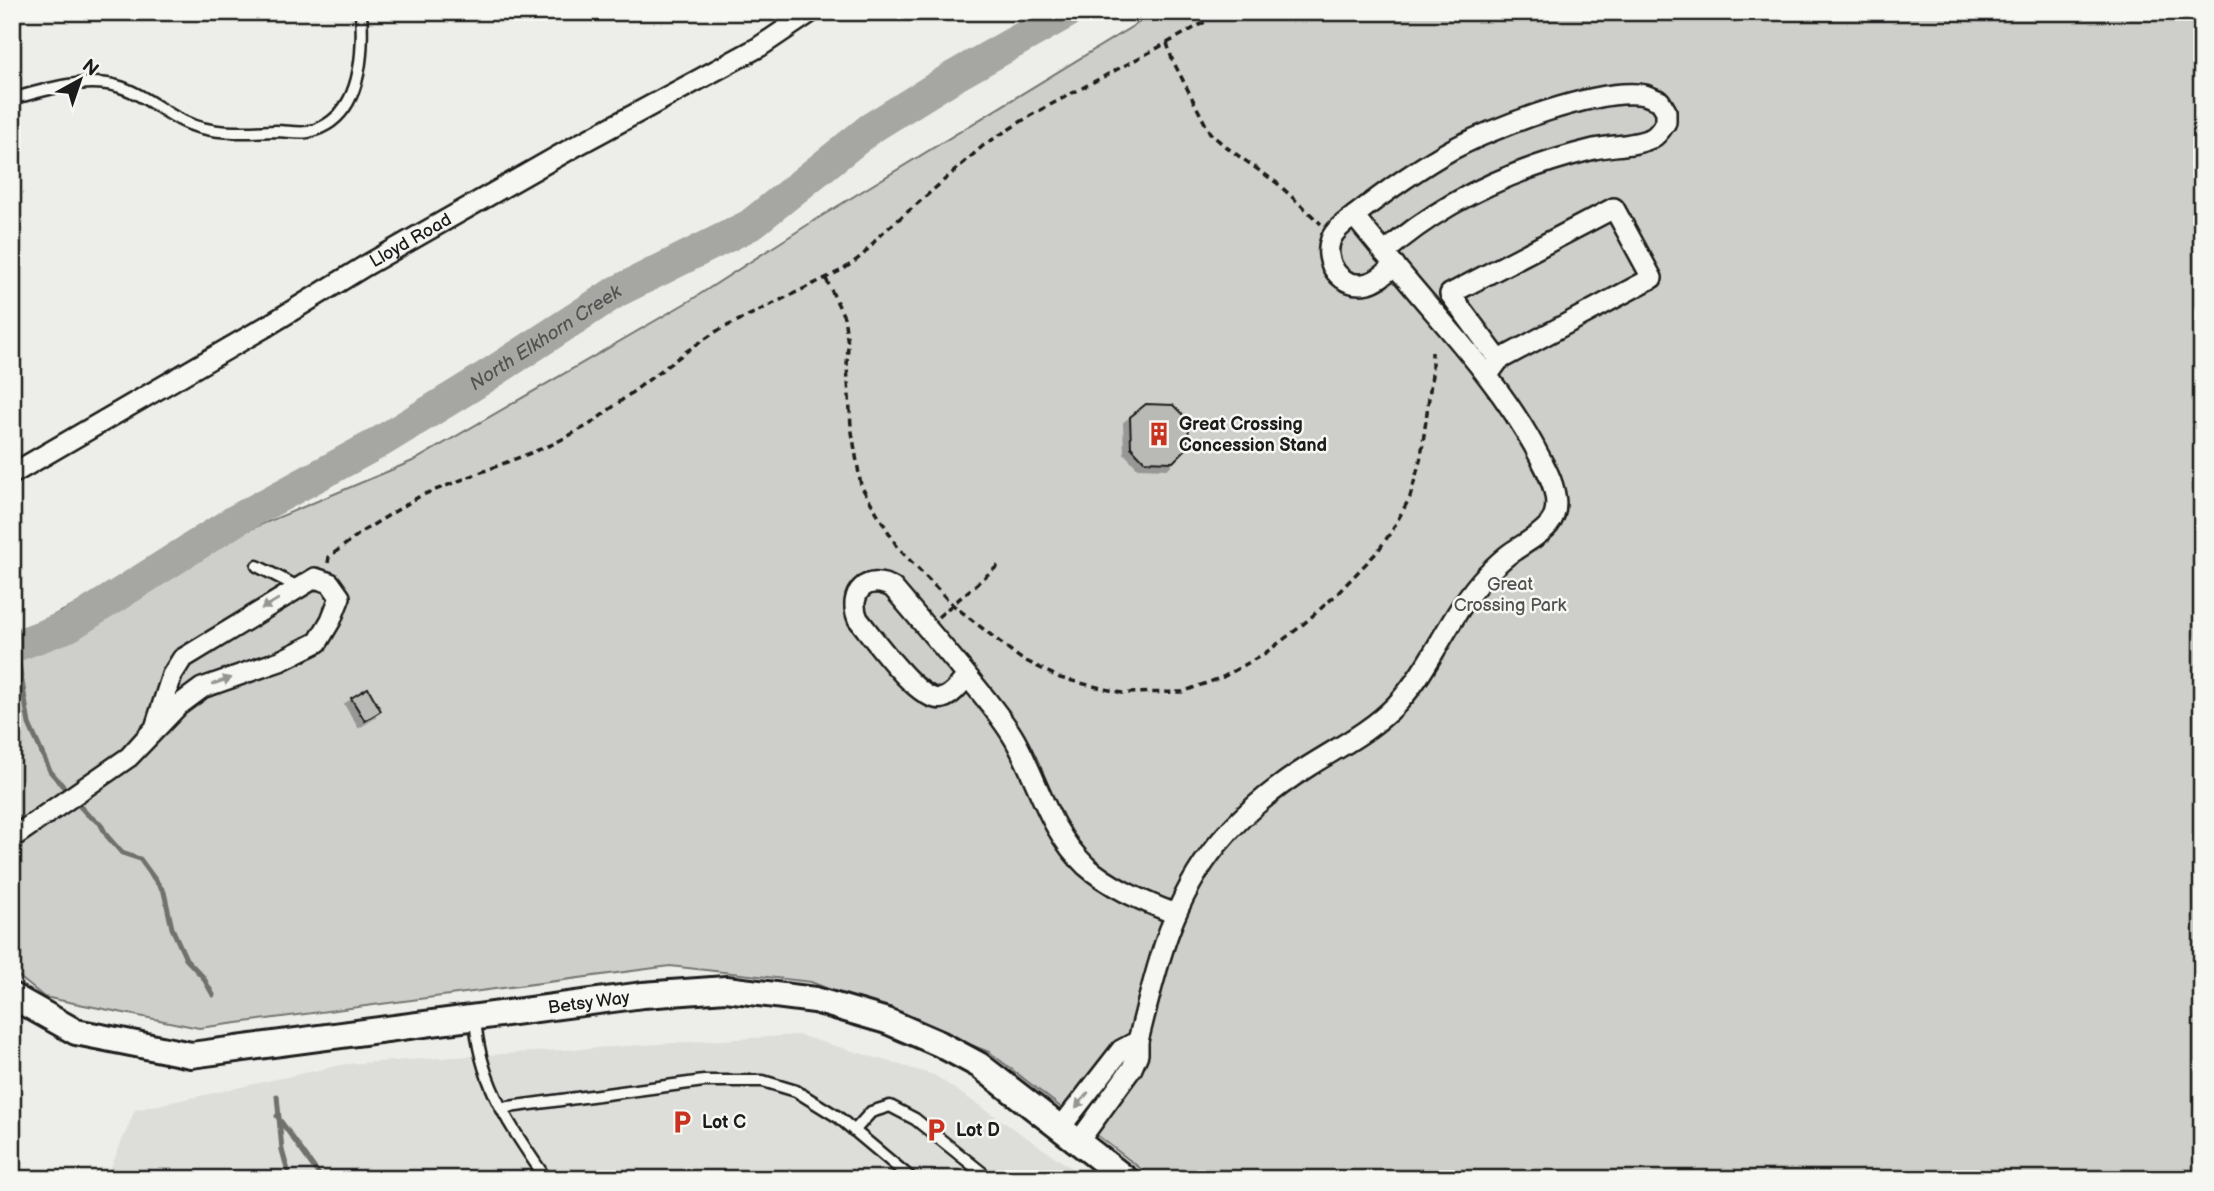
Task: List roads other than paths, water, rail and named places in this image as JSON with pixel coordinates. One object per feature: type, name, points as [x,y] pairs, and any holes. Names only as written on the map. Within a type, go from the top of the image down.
[{"type":"street","name":"Lloyd Road","points":[[12,474],[365,266],[574,147],[759,47],[811,12]]},
{"type":"street","points":[[1644,95],[1660,101],[1666,111],[1666,122],[1653,138],[1596,148],[1522,170],[1472,192],[1429,217],[1390,259],[1382,276],[1367,284],[1348,281],[1331,267],[1328,254],[1331,237],[1339,227],[1397,183],[1452,149],[1547,112],[1598,98],[1644,95]]},
{"type":"street","points":[[1070,1134],[1107,1084],[1132,1068],[1138,1054],[1138,1041],[1165,939],[1187,889],[1217,846],[1258,801],[1309,766],[1351,742],[1396,705],[1428,665],[1464,604],[1486,575],[1514,550],[1539,536],[1552,523],[1556,496],[1550,478],[1493,368],[1450,294],[1614,208],[1652,278],[1493,368]]},
{"type":"street","points":[[1354,216],[1390,259],[1493,368]]},
{"type":"street","points":[[12,838],[129,757],[164,715],[202,688],[280,661],[318,642],[340,597],[330,583],[315,578],[182,659],[172,675],[164,715]]},
{"type":"street","points":[[967,676],[943,698],[934,699],[923,693],[858,619],[854,608],[863,587],[871,582],[883,583],[893,588],[967,676],[1016,741],[1048,814],[1086,866],[1122,891],[1175,915]]},
{"type":"street","name":"Betsy Way","points":[[12,996],[76,1032],[191,1055],[643,995],[726,989],[815,1000],[887,1021],[940,1044],[979,1065],[1126,1179]]},
{"type":"lane","points":[[12,99],[70,86],[93,83],[115,85],[132,91],[201,128],[251,133],[308,132],[336,120],[348,105],[362,55],[362,12]]},
{"type":"lane","points":[[257,566],[298,587]]},
{"type":"lane","points":[[475,1016],[477,1045],[491,1090],[546,1179]]},
{"type":"lane","points":[[501,1108],[695,1082],[763,1081],[796,1091],[838,1117],[912,1179]]},
{"type":"lane","points":[[854,1131],[871,1112],[890,1106],[915,1119],[990,1179]]},
{"type":"waterway","name":"North Elkhorn Creek","points":[[12,647],[69,626],[236,520],[380,442],[616,292],[750,225],[871,128],[953,77],[1068,12]]},
{"type":"waterway","points":[[16,646],[29,724],[50,771],[68,792]]},
{"type":"waterway","points":[[74,800],[100,823],[122,853],[140,859],[164,892],[172,928],[186,959],[203,977],[213,995]]},
{"type":"waterway","points":[[277,1096],[282,1150],[290,1179]]},
{"type":"waterway","points":[[277,1116],[322,1179]]},
{"type":"place","name":"Great Crossing Concession Stand","points":[[1159,434]]},
{"type":"place","name":"Lot C","points":[[682,1122]]},
{"type":"place","name":"Lot D","points":[[936,1130]]},
{"type":"park label","name":"Great Crossing Park","points":[[1510,594]]}]
